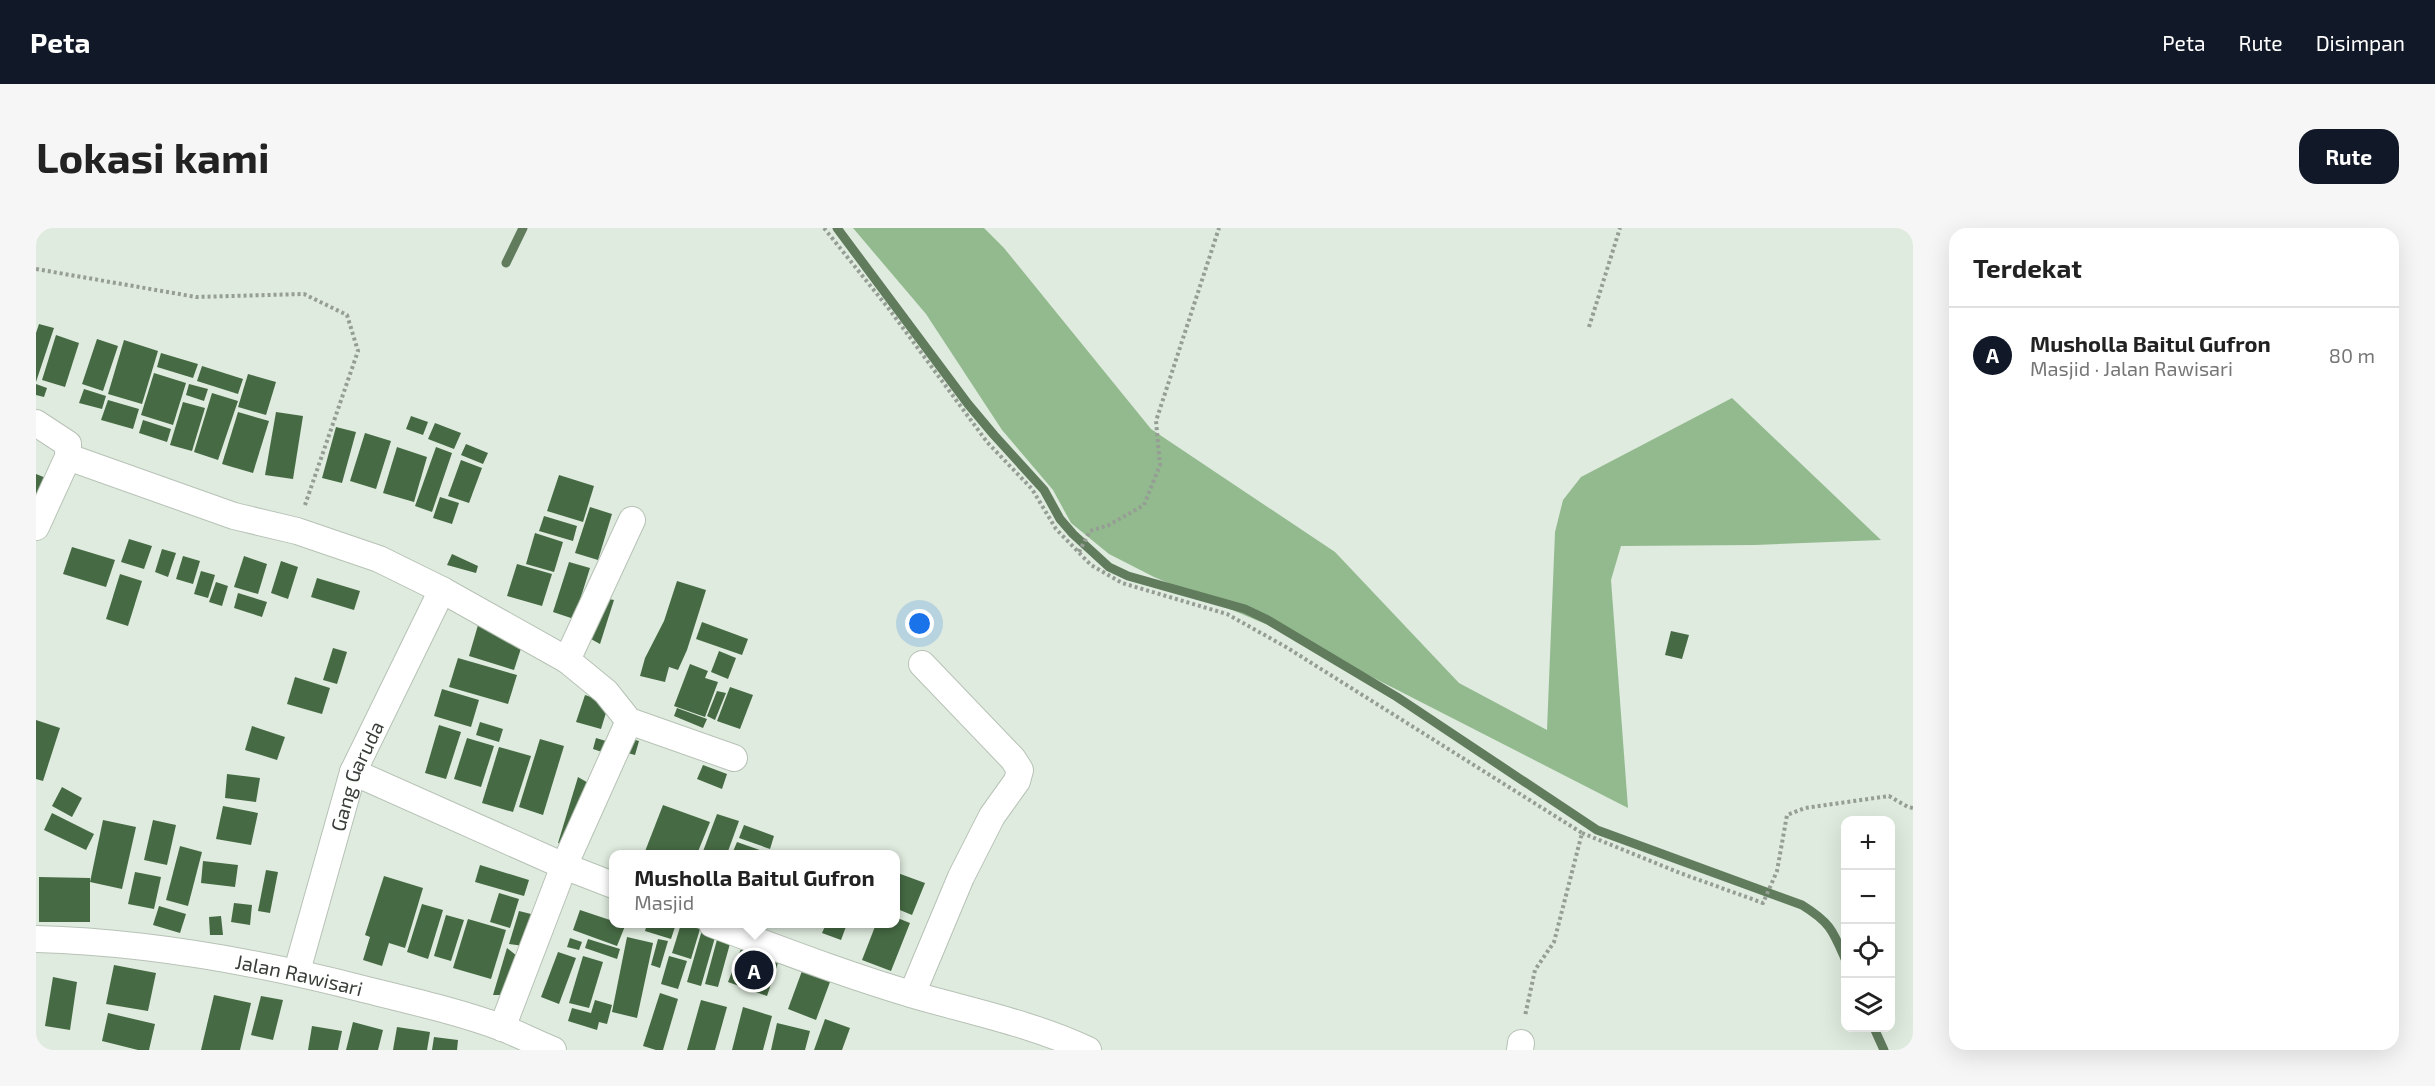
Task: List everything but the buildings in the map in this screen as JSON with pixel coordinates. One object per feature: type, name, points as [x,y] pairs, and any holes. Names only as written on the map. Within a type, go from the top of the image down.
[{"type":"street","points":[[36,423],[68,444],[68,457],[36,527]]},
{"type":"street","points":[[68,457],[234,516],[297,531],[379,559],[442,590],[567,660],[606,692],[629,721],[734,758]]},
{"type":"street","points":[[567,660],[632,520]]},
{"type":"street","name":"Gang Garuda","points":[[297,971],[353,772],[442,590]]},
{"type":"street","points":[[912,994],[961,876],[992,816],[1017,781],[1020,770],[1013,759],[922,664]]},
{"type":"street","points":[[502,1028],[564,866],[629,721]]},
{"type":"street","points":[[353,772],[564,866],[609,883]]},
{"type":"street","points":[[723,928],[794,955],[912,994],[1053,1034],[1088,1050]]},
{"type":"street","name":"Jalan Rawisari","points":[[36,939],[68,940],[213,956],[297,971],[502,1028],[553,1050]]},
{"type":"path","points":[[824,228],[889,309],[987,442],[1032,489],[1056,529],[1091,565],[1122,584],[1227,614],[1286,647],[1582,833],[1680,873],[1763,903],[1777,871],[1787,815],[1805,808],[1889,796],[1913,808]]},
{"type":"path","points":[[1079,552],[1090,531],[1109,525],[1144,505],[1160,465],[1155,421],[1220,228]]},
{"type":"path","points":[[1589,327],[1620,228]]},
{"type":"path","points":[[36,269],[196,297],[304,294],[347,315],[358,351],[297,531]]},
{"type":"path","points":[[1520,1047],[1535,970],[1554,942],[1582,833]]},
{"type":"green space","points":[[853,228],[984,228],[1004,248],[1151,429],[1335,552],[1459,683],[1547,730],[1555,532],[1563,500],[1581,477],[1732,398],[1881,540],[1755,545],[1621,546],[1611,580],[1628,808],[1282,631],[1154,577],[1109,554],[1071,523],[1053,490],[1002,430],[926,314]]},
{"type":"waterway","points":[[506,263],[523,228]]},
{"type":"waterway","points":[[837,228],[968,404],[1044,490],[1060,519],[1109,567],[1128,576],[1245,609],[1268,620],[1397,697],[1597,830],[1802,905],[1830,928],[1841,949]]},
{"type":"waterway","points":[[1876,1032],[1884,1050]]},
{"type":"place","name":"Musholla Baitul Gufron","points":[[754,970]]}]
